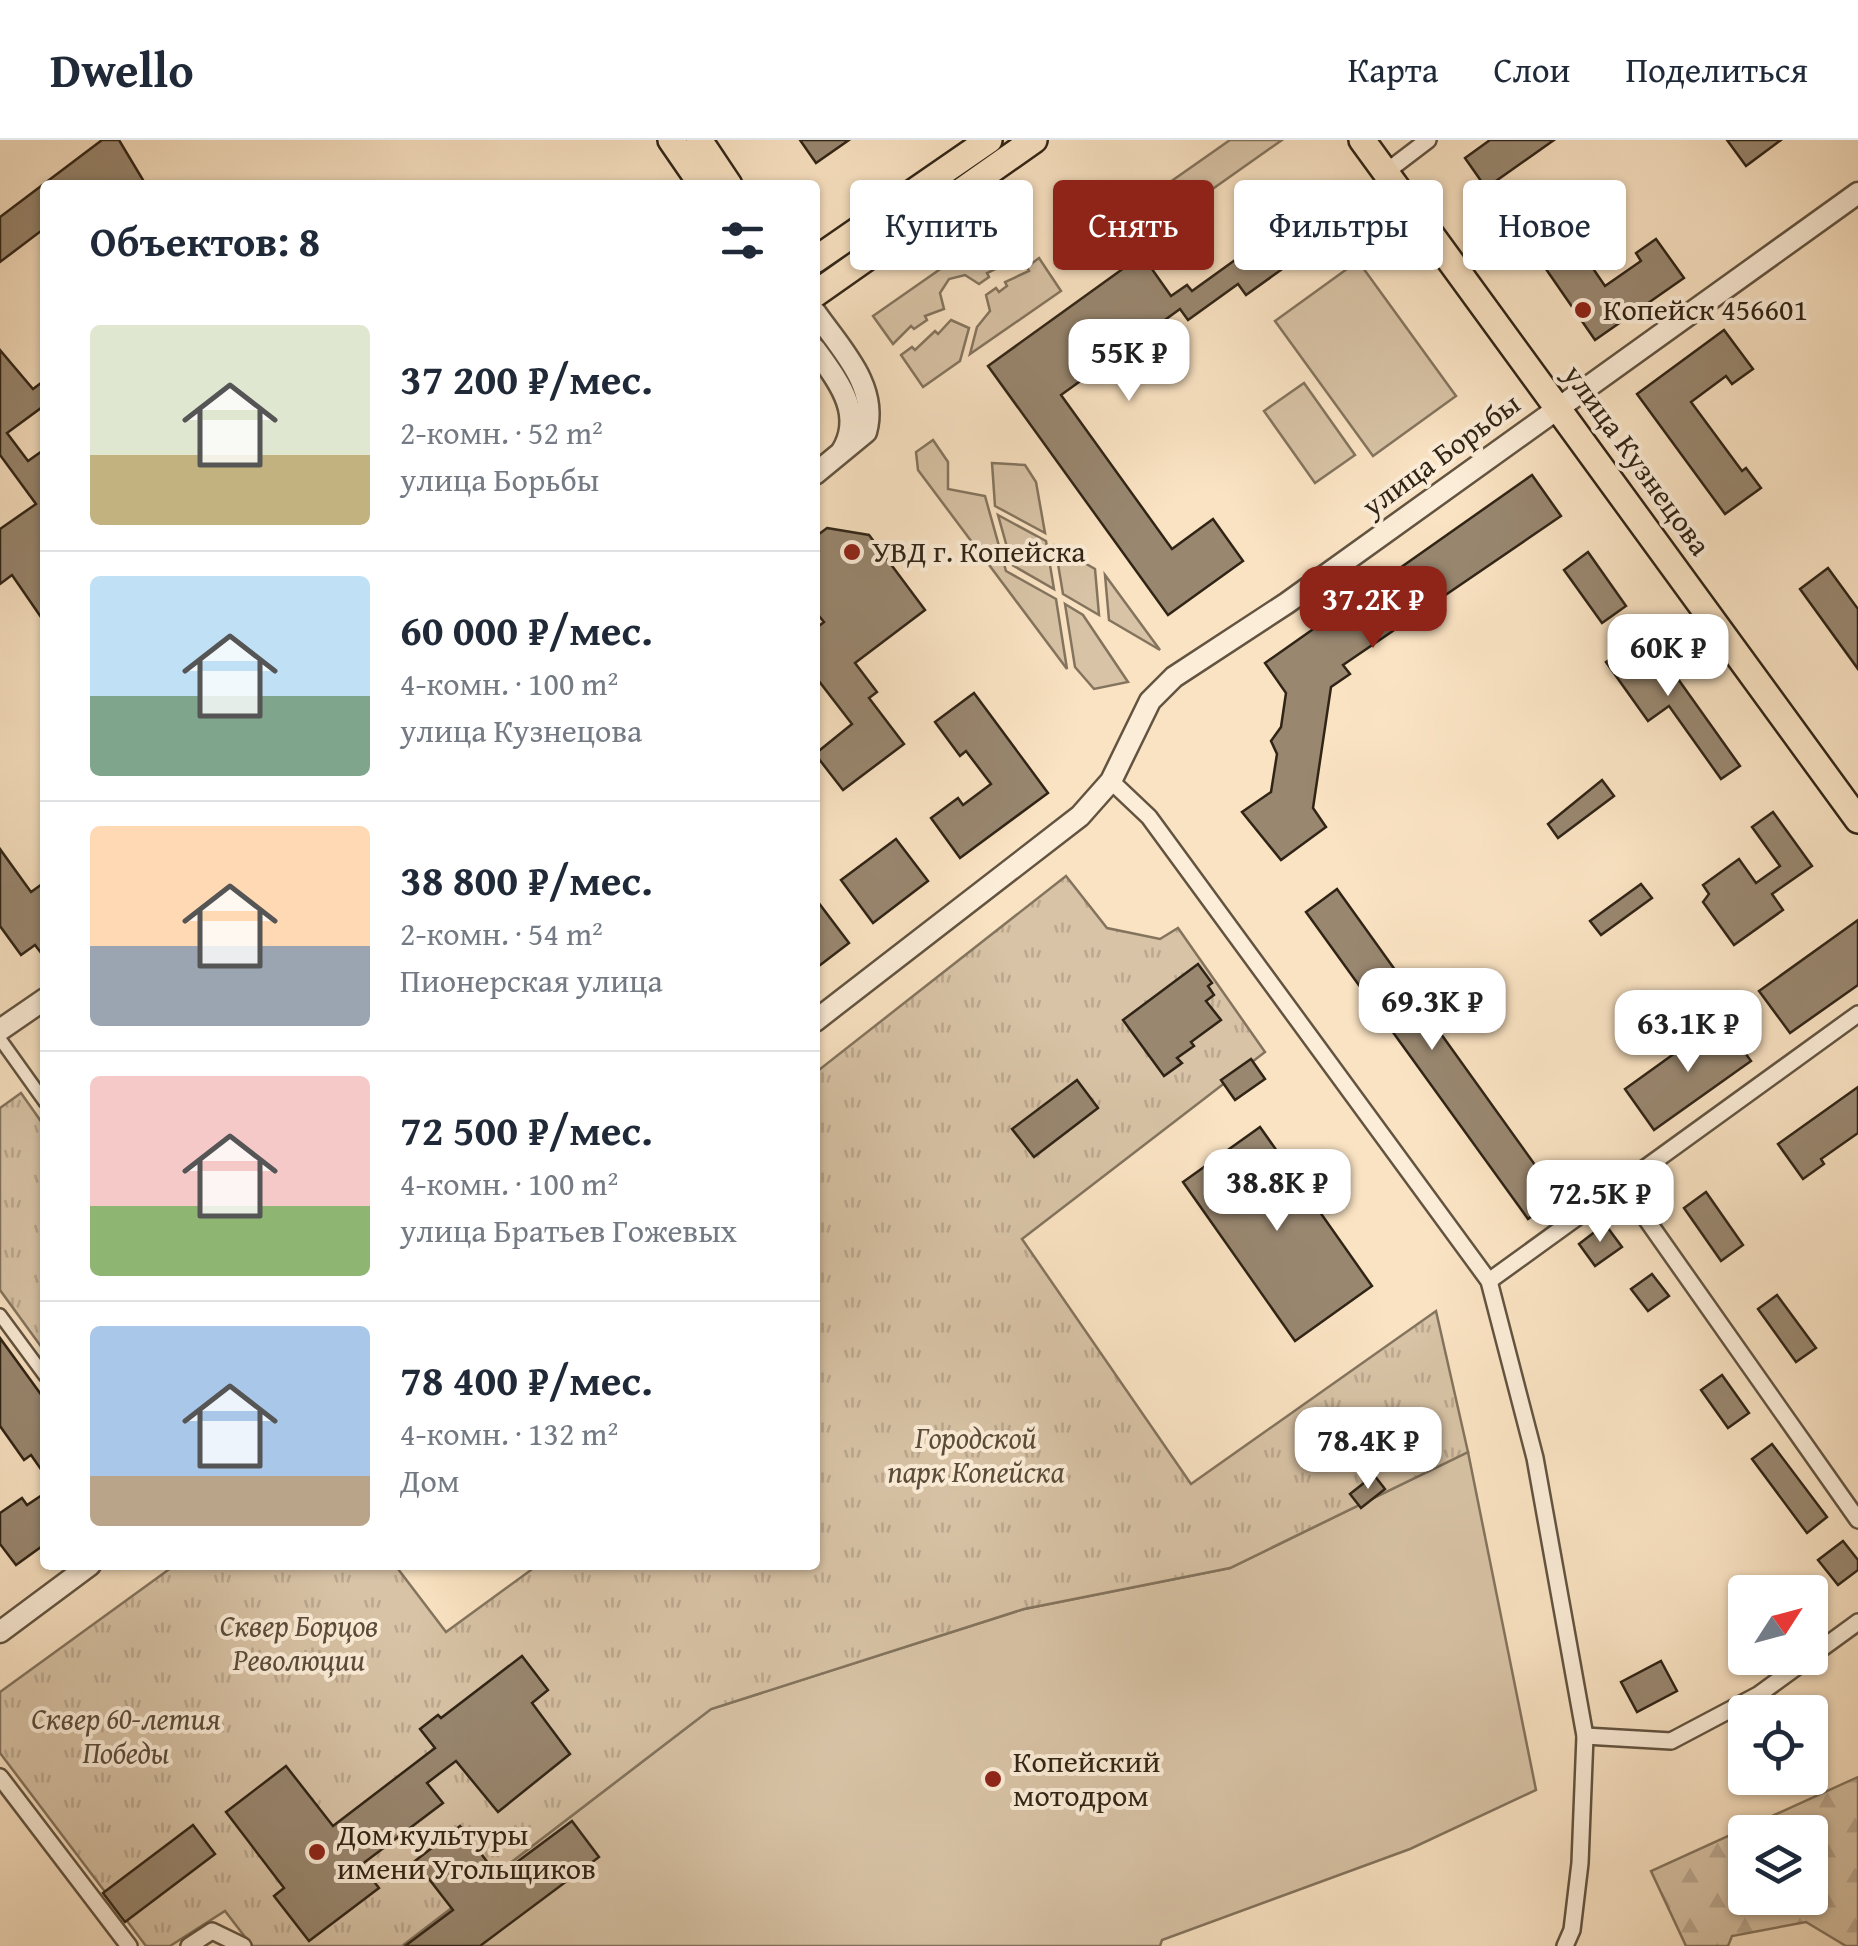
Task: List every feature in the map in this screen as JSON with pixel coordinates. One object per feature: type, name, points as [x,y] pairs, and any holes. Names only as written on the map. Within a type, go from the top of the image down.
[{"type":"main road","points":[[671,140],[699,180]]},
{"type":"main road","points":[[699,140],[726,180]]},
{"type":"main road","points":[[820,257],[989,140]]},
{"type":"main road","points":[[820,290],[1034,140]]},
{"type":"main road","name":"улица Кузнецова","points":[[1362,140],[1858,820]]},
{"type":"street","points":[[1386,172],[1428,140]]},
{"type":"street","name":"улица Борьбы","points":[[820,1017],[1031,858],[1080,816],[1111,780],[1150,701],[1174,677],[1286,603],[1858,193]]},
{"type":"street","points":[[820,319],[856,371],[870,406],[866,432],[820,470]]},
{"type":"street","points":[[820,357],[851,407],[849,440],[838,457]]},
{"type":"street","points":[[1111,780],[1160,832],[1489,1282],[1535,1458],[1584,1736],[1580,1863],[1572,1930],[1565,1946]]},
{"type":"street","points":[[0,1030],[40,1002]]},
{"type":"street","points":[[1489,1282],[1858,1014]]},
{"type":"street","points":[[0,1039],[40,1095]]},
{"type":"street","points":[[1623,1186],[1858,1520]]},
{"type":"street","points":[[0,1315],[40,1369]]},
{"type":"street","points":[[0,1632],[83,1570]]},
{"type":"street","points":[[1828,1644],[1858,1622]]},
{"type":"street","points":[[1584,1736],[1671,1741],[1758,1695],[1785,1675]]},
{"type":"street","points":[[0,1778],[130,1946]]},
{"type":"street","points":[[189,1946],[212,1932],[242,1946]]},
{"type":"green space","points":[[1230,140],[1282,140],[1214,188],[1214,180],[1173,180]]},
{"type":"green space","points":[[1039,258],[1061,291],[970,354],[977,327],[990,311],[986,295],[996,288],[999,292],[1007,286],[1005,282],[1033,270],[1033,262]]},
{"type":"green space","points":[[939,270],[993,270],[979,284],[965,275],[949,279],[940,293],[944,309],[925,316],[927,320],[914,329],[911,326],[893,344],[873,316]]},
{"type":"green space","points":[[1346,270],[1365,270],[1456,396],[1373,456],[1275,321]]},
{"type":"green space","points":[[951,320],[969,328],[960,361],[923,387],[901,355],[912,347],[915,350],[935,331],[938,334]]},
{"type":"green space","points":[[1304,383],[1355,455],[1315,483],[1264,411]]},
{"type":"green space","points":[[933,440],[948,462],[948,489],[985,496],[1006,571],[1056,599],[1067,669],[918,470],[916,452]]},
{"type":"green space","points":[[992,463],[1025,465],[1036,482],[1045,533],[995,506]]},
{"type":"green space","points":[[998,515],[1046,541],[1054,589],[1012,565]]},
{"type":"green space","points":[[1055,546],[1095,569],[1099,615],[1063,594]]},
{"type":"green space","points":[[1105,575],[1160,650],[1109,620]]},
{"type":"green space","points":[[1065,604],[1083,615],[1128,682],[1094,689],[1075,667]]},
{"type":"green space","name":"Городской парк Копейска","points":[[1066,876],[1107,928],[1160,939],[1178,928],[1265,1052],[1022,1239],[1191,1484],[1436,1311],[1468,1452],[1230,1568],[1024,1609],[711,1709],[402,1946],[252,1946],[225,1911],[170,1946],[146,1946],[0,1753],[0,1692],[168,1570],[399,1570],[446,1632],[531,1570],[820,1570],[820,1069]]},
{"type":"green space","points":[[21,1093],[40,1120],[40,1345],[0,1290],[0,1108]]},
{"type":"green space","name":"Копейский мотодром","points":[[1468,1452],[1536,1790],[1410,1849],[1162,1940],[1160,1946],[402,1946],[711,1709],[1024,1609],[1230,1568]]},
{"type":"green space","points":[[1858,1777],[1858,1946],[1846,1946],[1806,1922],[1732,1936],[1728,1946],[1686,1946],[1651,1871],[1728,1836],[1728,1915],[1828,1915],[1828,1815],[1774,1815],[1818,1795],[1828,1795],[1828,1791]]},
{"type":"building","points":[[102,140],[119,140],[143,180],[49,180]]},
{"type":"building","points":[[800,140],[849,140],[816,163]]},
{"type":"building","points":[[1490,140],[1554,140],[1497,180],[1480,180],[1465,158]]},
{"type":"building","points":[[1727,140],[1781,140],[1746,166]]},
{"type":"building","points":[[40,187],[40,232],[0,262],[0,217]]},
{"type":"building","points":[[1656,239],[1684,278],[1595,340],[1547,270],[1594,270],[1605,286],[1641,261],[1636,253]]},
{"type":"building","points":[[1234,261],[1234,270],[1281,270],[1246,295],[1238,284],[1188,320],[1180,309],[1061,395],[1172,549],[1213,519],[1243,561],[1168,615],[988,366],[1121,270],[1153,270],[1171,296],[1187,285],[1192,291]]},
{"type":"building","points":[[1724,330],[1753,369],[1732,384],[1726,376],[1691,402],[1742,471],[1746,468],[1761,488],[1725,514],[1637,394]]},
{"type":"building","points":[[0,350],[33,389],[40,384],[40,409],[7,433],[28,461],[40,453],[40,616],[12,575],[0,584],[0,529],[36,504],[0,455]]},
{"type":"building","points":[[1532,475],[1561,516],[1343,665],[1350,674],[1331,687],[1313,808],[1326,827],[1281,860],[1242,812],[1271,792],[1277,754],[1271,741],[1281,727],[1286,693],[1265,663]]},
{"type":"building","points":[[827,528],[869,535],[925,610],[855,663],[877,692],[869,698],[904,744],[843,790],[820,760],[820,750],[852,724],[820,682],[820,625],[824,622],[820,617],[820,533]]},
{"type":"building","points":[[1588,552],[1626,606],[1602,623],[1564,570]]},
{"type":"building","points":[[1828,568],[1858,609],[1858,669],[1800,589]]},
{"type":"building","points":[[1646,634],[1740,766],[1721,779],[1669,706],[1648,721],[1606,662]]},
{"type":"building","points":[[974,693],[1048,793],[960,858],[931,818],[958,798],[963,805],[991,784],[966,751],[960,756],[935,722]]},
{"type":"building","points":[[1602,780],[1614,796],[1558,838],[1548,824]]},
{"type":"building","points":[[1773,812],[1812,866],[1772,894],[1783,910],[1734,945],[1703,902],[1709,894],[1703,885],[1739,859],[1756,883],[1780,866],[1752,827]]},
{"type":"building","points":[[896,839],[928,881],[873,923],[841,880]]},
{"type":"building","points":[[0,849],[31,892],[40,886],[40,952],[35,945],[21,955],[0,926]]},
{"type":"building","points":[[1641,884],[1652,898],[1601,935],[1590,921]]},
{"type":"building","points":[[1337,889],[1558,1197],[1528,1219],[1306,912]]},
{"type":"building","points":[[820,905],[849,943],[820,965]]},
{"type":"building","points":[[1858,920],[1858,985],[1790,1033],[1759,991]]},
{"type":"building","points":[[1198,964],[1212,983],[1208,986],[1214,995],[1206,1001],[1221,1020],[1191,1042],[1194,1046],[1177,1058],[1182,1063],[1164,1076],[1123,1020]]},
{"type":"building","points":[[1721,1020],[1751,1061],[1654,1130],[1625,1089]]},
{"type":"building","points":[[1251,1059],[1265,1079],[1235,1100],[1221,1080]]},
{"type":"building","points":[[1077,1080],[1098,1108],[1034,1157],[1012,1129]]},
{"type":"building","points":[[1858,1087],[1858,1133],[1821,1159],[1824,1164],[1803,1179],[1778,1144]]},
{"type":"building","points":[[1260,1127],[1372,1286],[1295,1341],[1183,1182]]},
{"type":"building","points":[[1706,1192],[1743,1245],[1721,1261],[1684,1208]]},
{"type":"building","points":[[1605,1224],[1622,1247],[1595,1266],[1579,1244]]},
{"type":"building","points":[[1652,1274],[1669,1296],[1648,1311],[1631,1289]]},
{"type":"building","points":[[1777,1295],[1816,1348],[1796,1362],[1758,1309]]},
{"type":"building","points":[[0,1338],[40,1393],[40,1468],[31,1455],[24,1460],[0,1426]]},
{"type":"building","points":[[1722,1375],[1749,1413],[1728,1428],[1701,1390]]},
{"type":"building","points":[[1772,1444],[1827,1517],[1807,1533],[1752,1459]]},
{"type":"building","points":[[1374,1475],[1385,1489],[1361,1508],[1350,1494]]},
{"type":"building","points":[[40,1496],[40,1548],[16,1565],[0,1544],[0,1513],[22,1498],[27,1505]]},
{"type":"building","points":[[1843,1541],[1858,1560],[1858,1570],[1838,1585],[1818,1560]]},
{"type":"building","name":"Дом культуры имени Угольщиков","points":[[522,1656],[548,1690],[532,1703],[570,1754],[498,1812],[456,1761],[427,1783],[443,1803],[361,1865],[379,1888],[309,1941],[274,1896],[284,1888],[226,1812],[286,1766],[333,1826],[435,1748],[420,1729],[438,1715],[441,1718]]},
{"type":"building","points":[[1661,1661],[1677,1691],[1637,1712],[1621,1682]]},
{"type":"building","points":[[572,1821],[599,1857],[480,1946],[405,1946],[453,1910],[415,1861],[460,1826],[498,1876]]},
{"type":"building","points":[[193,1825],[215,1854],[125,1922],[103,1893]]},
{"type":"place","name":"Копейск 456601","points":[[1583,310]]},
{"type":"place","name":"УВД г. Копейска","points":[[852,552]]},
{"type":"place","name":"Копейский мотодром","points":[[993,1779]]},
{"type":"place","name":"Дом культуры имени Угольщиков","points":[[317,1852]]},
{"type":"park label","name":"Сквер Борцов Революции","points":[[299,1643]]},
{"type":"park label","name":"Сквер 60-летия Победы","points":[[126,1736]]}]
